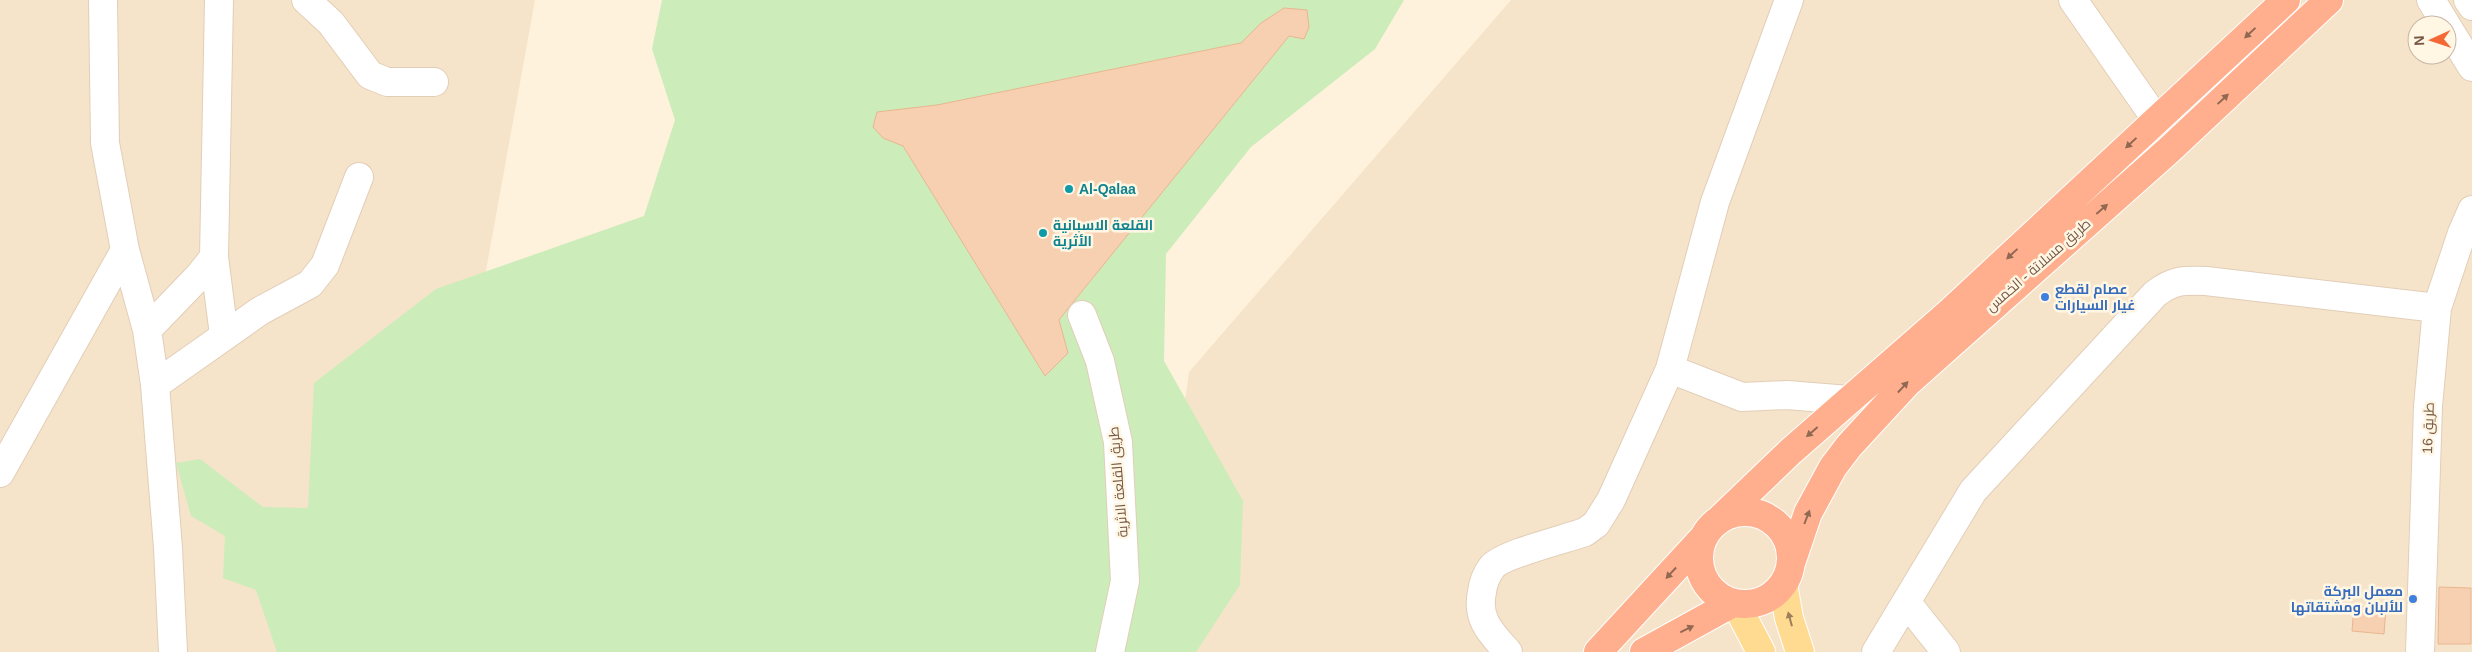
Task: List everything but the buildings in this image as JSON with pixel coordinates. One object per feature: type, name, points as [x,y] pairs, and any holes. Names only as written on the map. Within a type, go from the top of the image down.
[{"type":"highway","name":"طريق مسلاتة - الخمس","points":[[1598,652],[1712,528],[1791,451],[1948,313],[2286,0]]},
{"type":"highway","name":"طريق مسلاتة - الخمس","points":[[1787,574],[1808,513],[1834,467],[1850,446],[1907,383],[2169,150],[2329,0]]},
{"type":"highway","points":[[1749,512],[1764,516],[1776,524],[1785,535],[1790,548],[1787,574],[1774,594],[1763,601],[1750,605],[1735,604],[1721,598],[1710,589],[1703,577],[1699,564],[1699,550],[1712,528],[1735,513],[1749,512]]},
{"type":"highway","points":[[1644,652],[1735,604]]},
{"type":"main road","points":[[1787,574],[1789,618],[1800,652]]},
{"type":"main road","points":[[1735,604],[1761,652]]},
{"type":"street","points":[[103,0],[105,143],[125,250],[147,330],[155,385],[168,548],[173,652]]},
{"type":"street","points":[[219,0],[214,257],[224,335]]},
{"type":"street","points":[[306,0],[331,23],[370,74],[387,82],[434,82]]},
{"type":"street","points":[[1508,652],[1487,629],[1481,615],[1480,601],[1484,581],[1493,566],[1505,558],[1575,536],[1596,524],[1611,500],[1670,369],[1715,202],[1789,0]]},
{"type":"street","points":[[2073,0],[2156,119]]},
{"type":"street","points":[[2430,0],[2472,67]]},
{"type":"street","points":[[2468,0],[2472,6]]},
{"type":"street","points":[[155,385],[260,311],[310,284],[325,265],[359,177]]},
{"type":"street","name":"طريق 16","points":[[2420,652],[2428,406],[2437,308],[2472,210]]},
{"type":"street","points":[[0,473],[125,250]]},
{"type":"street","points":[[147,330],[199,276],[214,257]]},
{"type":"street","points":[[1876,652],[1973,491],[2155,294],[2166,286],[2181,280],[2206,281],[2437,308]]},
{"type":"street","name":"طريق القلعة الاثرية","points":[[1082,315],[1100,361],[1118,442],[1125,581],[1110,652]]},
{"type":"street","points":[[1670,369],[1742,397],[1787,395],[1849,400]]},
{"type":"street","points":[[1907,603],[1946,652]]},
{"type":"shaded area","points":[[0,0],[535,0],[417,652],[0,652]]},
{"type":"shaded area","points":[[1511,0],[2472,0],[2472,652],[1151,652],[1189,372]]},
{"type":"green space","points":[[662,0],[1404,0],[1375,49],[1251,147],[1166,254],[1164,361],[1243,501],[1240,585],[1196,652],[277,652],[256,590],[223,578],[225,536],[191,516],[176,463],[200,459],[263,507],[308,508],[314,383],[436,289],[644,216],[675,120],[652,49]]},
{"type":"place","name":"Al-Qalaa","points":[[1069,189]]},
{"type":"place","name":"القلعة الاسبانية الأثرية","points":[[1043,233]]},
{"type":"place","name":"عصام لقطع غيار السيارات","points":[[2045,297]]},
{"type":"place","name":"معمل البركة للألبان ومشتقاتها","points":[[2413,599]]}]
